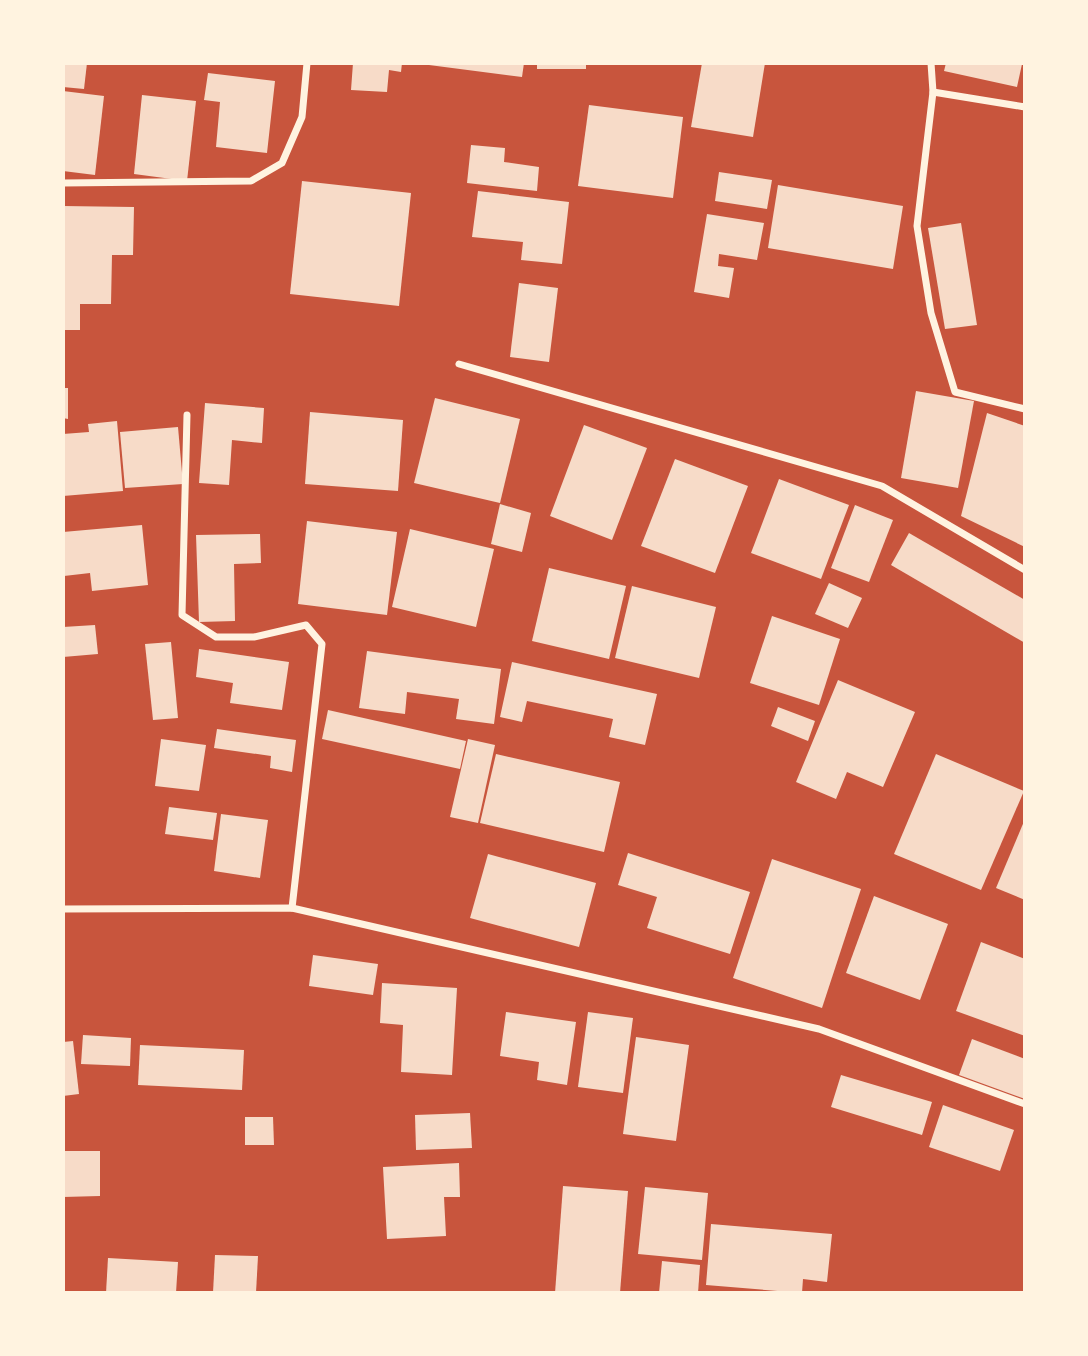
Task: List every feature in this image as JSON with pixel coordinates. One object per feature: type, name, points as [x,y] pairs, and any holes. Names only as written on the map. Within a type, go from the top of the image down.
[{"type":"street","points":[[63,183],[251,181],[282,163],[302,117],[307,63]]},
{"type":"street","points":[[930,63],[933,92],[917,226],[931,313],[955,392],[1025,409]]},
{"type":"street","points":[[933,92],[1025,107]]},
{"type":"street","points":[[459,364],[882,486],[1025,570]]},
{"type":"street","points":[[187,415],[182,614],[216,637],[254,636],[306,625],[322,644],[292,908]]},
{"type":"street","points":[[63,909],[292,908],[819,1029],[1025,1104]]},
{"type":"building","points":[[63,63],[87,63],[84,89],[63,87]]},
{"type":"building","points":[[353,63],[402,63],[401,72],[389,70],[387,92],[351,90]]},
{"type":"building","points":[[429,63],[524,63],[522,77]]},
{"type":"building","points":[[537,63],[586,63],[586,69],[537,69]]},
{"type":"building","points":[[702,63],[765,63],[753,137],[691,127]]},
{"type":"building","points":[[946,63],[1022,64],[1017,87],[944,71]]},
{"type":"building","points":[[208,73],[275,81],[267,153],[216,147],[220,102],[204,100]]},
{"type":"building","points":[[63,91],[104,96],[95,175],[63,171]]},
{"type":"building","points":[[142,95],[196,101],[187,181],[134,174]]},
{"type":"building","points":[[589,105],[683,117],[673,198],[578,186]]},
{"type":"building","points":[[471,145],[505,148],[504,162],[539,167],[537,191],[467,183]]},
{"type":"building","points":[[719,172],[772,180],[767,209],[715,201]]},
{"type":"building","points":[[302,181],[411,193],[399,306],[290,294]]},
{"type":"building","points":[[778,185],[903,206],[893,269],[768,248]]},
{"type":"building","points":[[478,191],[569,202],[562,264],[521,260],[523,242],[472,237]]},
{"type":"building","points":[[63,206],[134,207],[133,255],[112,255],[111,304],[80,304],[80,330],[63,330]]},
{"type":"building","points":[[707,214],[764,223],[757,260],[719,254],[718,266],[734,268],[729,298],[694,292]]},
{"type":"building","points":[[961,223],[977,325],[945,329],[928,228]]},
{"type":"building","points":[[519,283],[558,288],[549,362],[510,357]]},
{"type":"building","points":[[63,388],[68,388],[68,419],[63,418]]},
{"type":"building","points":[[916,391],[974,401],[958,488],[901,478]]},
{"type":"building","points":[[435,398],[520,419],[500,503],[414,483]]},
{"type":"building","points":[[205,403],[264,408],[262,443],[232,440],[229,485],[199,483]]},
{"type":"building","points":[[310,412],[403,420],[398,491],[305,484]]},
{"type":"building","points":[[987,413],[1025,426],[1025,547],[961,516]]},
{"type":"building","points":[[117,421],[123,491],[63,496],[63,434],[89,432],[88,424]]},
{"type":"building","points":[[584,425],[647,448],[612,540],[550,516]]},
{"type":"building","points":[[178,427],[183,484],[125,488],[120,432]]},
{"type":"building","points":[[675,459],[748,486],[715,573],[641,546]]},
{"type":"building","points":[[779,479],[849,505],[821,579],[751,553]]},
{"type":"building","points":[[500,504],[531,513],[522,552],[491,544]]},
{"type":"building","points":[[855,505],[893,520],[869,582],[831,568]]},
{"type":"building","points":[[307,521],[397,532],[387,615],[298,604]]},
{"type":"building","points":[[142,525],[148,585],[92,591],[90,573],[64,576],[63,532]]},
{"type":"building","points":[[410,529],[494,549],[476,627],[392,607]]},
{"type":"building","points":[[909,533],[1025,600],[1025,643],[891,565]]},
{"type":"building","points":[[260,534],[261,563],[234,564],[235,621],[199,622],[196,535]]},
{"type":"building","points":[[549,568],[626,586],[609,659],[532,641]]},
{"type":"building","points":[[829,583],[862,598],[848,628],[815,614]]},
{"type":"building","points":[[632,586],[716,607],[699,678],[615,658]]},
{"type":"building","points":[[772,616],[840,639],[819,705],[750,683]]},
{"type":"building","points":[[95,625],[98,654],[63,657],[63,627]]},
{"type":"building","points":[[171,642],[178,718],[153,720],[145,644]]},
{"type":"building","points":[[199,649],[289,662],[282,710],[230,703],[233,683],[196,677]]},
{"type":"building","points":[[367,651],[501,669],[494,724],[456,719],[459,699],[407,692],[405,714],[359,708]]},
{"type":"building","points":[[512,662],[657,694],[645,745],[609,737],[613,719],[527,701],[522,722],[500,717]]},
{"type":"building","points":[[838,680],[915,712],[883,787],[847,772],[836,799],[796,782]]},
{"type":"building","points":[[778,707],[815,721],[808,741],[771,726]]},
{"type":"building","points":[[328,710],[466,741],[460,769],[322,739]]},
{"type":"building","points":[[217,729],[296,740],[292,772],[270,768],[271,756],[214,748]]},
{"type":"building","points":[[161,739],[206,745],[199,791],[155,786]]},
{"type":"building","points":[[468,739],[495,745],[478,823],[450,817]]},
{"type":"building","points":[[496,754],[620,782],[604,852],[480,823]]},
{"type":"building","points":[[936,754],[1024,791],[981,890],[894,854]]},
{"type":"building","points":[[169,807],[217,813],[213,840],[165,834]]},
{"type":"building","points":[[221,814],[268,820],[260,878],[214,871]]},
{"type":"building","points":[[1025,819],[1025,900],[996,888]]},
{"type":"building","points":[[628,853],[750,892],[730,954],[647,928],[657,897],[618,885]]},
{"type":"building","points":[[488,854],[596,883],[579,947],[470,918]]},
{"type":"building","points":[[772,859],[861,889],[822,1008],[733,978]]},
{"type":"building","points":[[874,896],[948,924],[920,1000],[846,973]]},
{"type":"building","points":[[981,942],[1025,959],[1025,1036],[956,1011]]},
{"type":"building","points":[[313,955],[378,964],[373,995],[309,986]]},
{"type":"building","points":[[382,983],[457,988],[452,1075],[401,1072],[403,1025],[380,1023]]},
{"type":"building","points":[[506,1012],[576,1022],[567,1085],[537,1080],[539,1062],[500,1056]]},
{"type":"building","points":[[588,1012],[633,1018],[623,1093],[578,1087]]},
{"type":"building","points":[[83,1035],[131,1038],[130,1066],[81,1064]]},
{"type":"building","points":[[636,1037],[689,1045],[676,1141],[623,1134]]},
{"type":"building","points":[[972,1039],[1025,1059],[1025,1099],[959,1075]]},
{"type":"building","points":[[73,1041],[79,1094],[63,1096],[63,1042]]},
{"type":"building","points":[[140,1045],[244,1050],[242,1090],[138,1085]]},
{"type":"building","points":[[841,1075],[932,1102],[922,1135],[831,1107]]},
{"type":"building","points":[[943,1105],[1014,1130],[1000,1171],[929,1147]]},
{"type":"building","points":[[470,1113],[472,1148],[416,1150],[415,1115]]},
{"type":"building","points":[[245,1117],[273,1117],[274,1145],[245,1145]]},
{"type":"building","points":[[63,1151],[100,1151],[100,1196],[63,1197]]},
{"type":"building","points":[[459,1163],[460,1197],[444,1197],[446,1236],[387,1239],[383,1167]]},
{"type":"building","points":[[563,1186],[628,1191],[620,1293],[555,1293]]},
{"type":"building","points":[[645,1187],[708,1193],[702,1260],[638,1254]]},
{"type":"building","points":[[711,1224],[832,1234],[827,1282],[803,1279],[802,1293],[706,1285]]},
{"type":"building","points":[[215,1255],[258,1256],[256,1293],[213,1293]]},
{"type":"building","points":[[108,1258],[178,1262],[176,1293],[106,1293]]},
{"type":"building","points":[[662,1261],[700,1265],[698,1293],[659,1293]]}]
